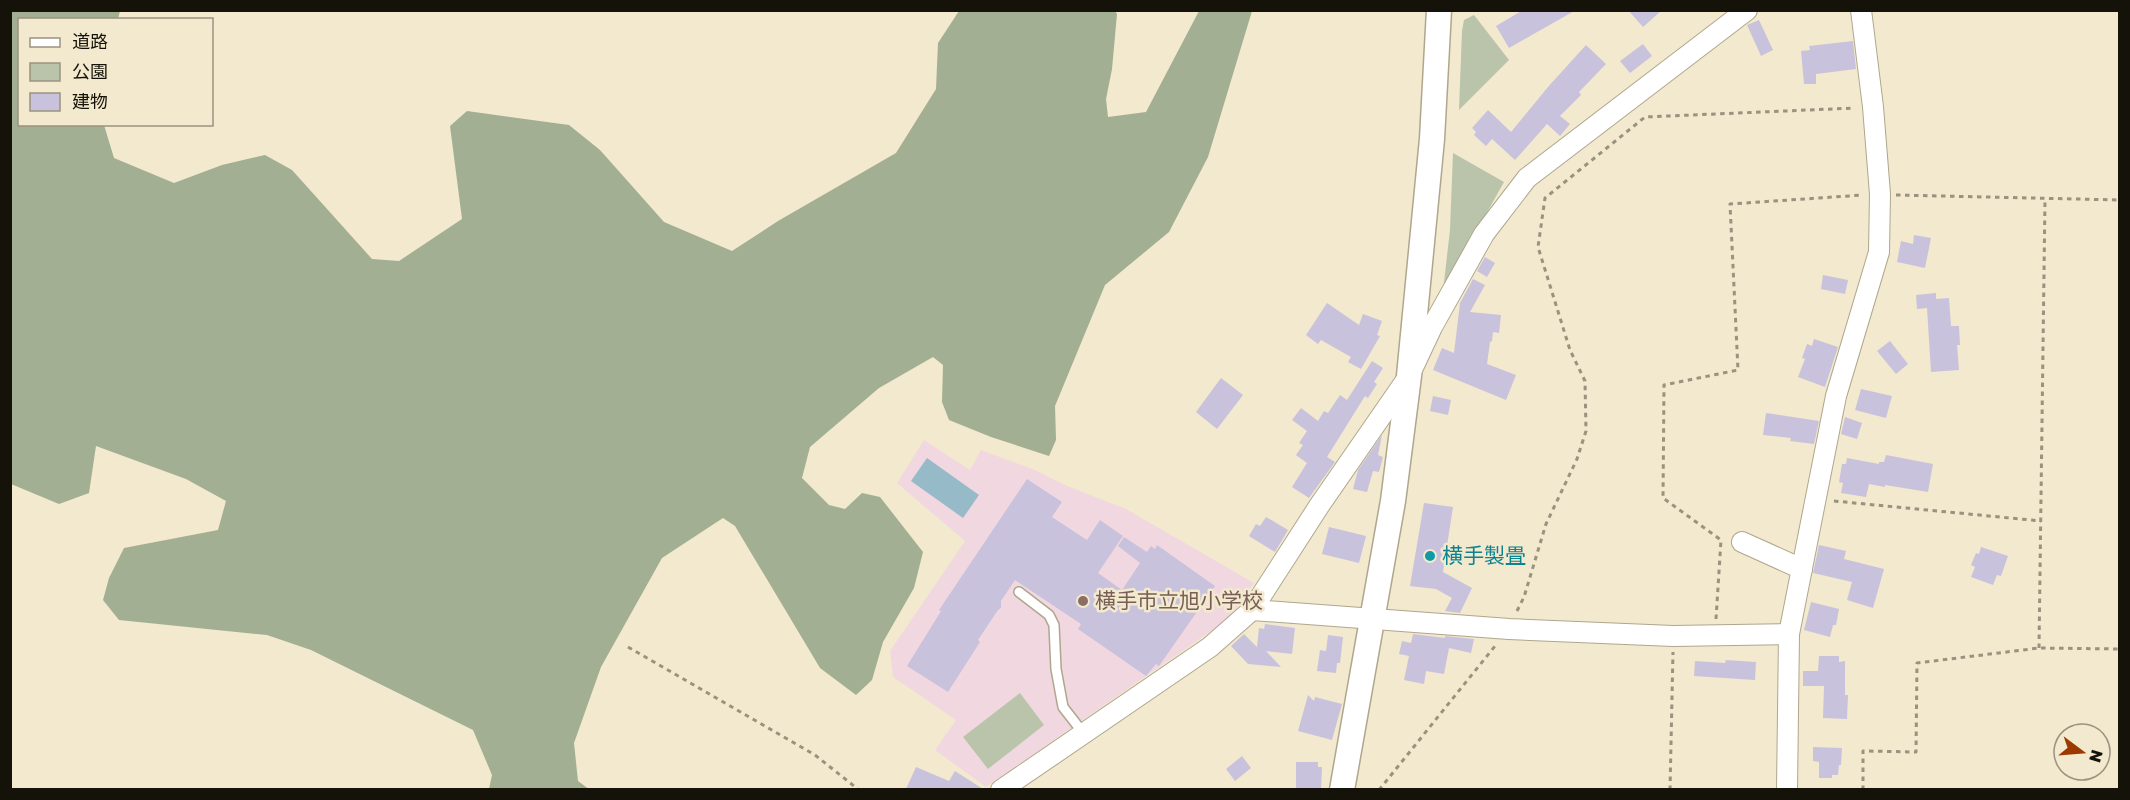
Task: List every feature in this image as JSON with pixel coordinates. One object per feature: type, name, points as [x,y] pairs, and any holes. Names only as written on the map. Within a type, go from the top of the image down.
[{"type":"street","points":[[1001,789],[1210,647],[1252,610],[1319,506],[1409,376],[1432,327],[1484,234],[1527,178],[1747,10]]},
{"type":"street","points":[[1786,789],[1789,634],[1836,396],[1879,252],[1880,194],[1862,10]]},
{"type":"street","points":[[1342,789],[1374,619],[1393,501],[1409,376],[1442,12]]},
{"type":"street","points":[[1742,542],[1802,569]]},
{"type":"street","points":[[1252,610],[1509,629],[1673,636],[1789,634]]},
{"type":"lane","points":[[1019,592],[1049,615],[1054,625],[1056,669],[1063,707],[1084,734]]},
{"type":"path","points":[[1379,789],[1509,629],[1524,597],[1546,524],[1577,459],[1586,431],[1585,381],[1570,350],[1538,247],[1545,198],[1645,117],[1873,107]]},
{"type":"path","points":[[1716,635],[1720,540],[1663,498],[1664,385],[1738,370],[1730,204],[1880,194],[2120,200]]},
{"type":"path","points":[[2039,648],[2045,198]]},
{"type":"path","points":[[1816,500],[2041,521]]},
{"type":"path","points":[[1670,789],[1673,636]]},
{"type":"path","points":[[628,647],[815,755],[859,789]]},
{"type":"path","points":[[1863,789],[1863,751],[1916,752],[1917,663],[2039,648],[2120,649]]},
{"type":"shaded area","name":"横手市立旭小学校","points":[[924,440],[970,470],[981,450],[1035,470],[1067,486],[1126,509],[1254,583],[1230,618],[986,787],[935,750],[956,720],[893,677],[890,651],[965,541],[897,483]]},
{"type":"green space","points":[[10,11],[120,11],[118,18],[18,18],[18,126],[104,126],[114,158],[174,183],[222,165],[265,155],[292,170],[372,259],[399,261],[462,219],[450,126],[467,111],[569,125],[600,150],[664,222],[732,251],[778,221],[896,153],[936,89],[938,43],[959,11],[1115,11],[1117,14],[1112,69],[1106,99],[1108,117],[1146,112],[1199,11],[1252,11],[1208,157],[1169,232],[1105,285],[1055,406],[1056,440],[1049,456],[949,420],[942,402],[943,365],[933,357],[879,388],[810,447],[802,478],[829,505],[845,509],[862,493],[880,497],[923,552],[914,588],[883,642],[872,680],[856,695],[820,668],[735,526],[723,518],[662,558],[601,667],[574,743],[578,781],[590,790],[489,789],[492,775],[473,730],[311,650],[267,635],[119,620],[103,600],[109,578],[124,548],[218,530],[226,501],[186,479],[96,446],[89,493],[59,504],[11,484]]},
{"type":"green space","points":[[1474,15],[1509,60],[1459,110],[1462,31],[1464,20]]},
{"type":"green space","points":[[1453,153],[1504,182],[1443,291],[1450,230]]},
{"type":"green space","points":[[1020,693],[1044,725],[988,769],[963,737]]},
{"type":"water","points":[[927,458],[979,495],[963,518],[911,481]]},
{"type":"building","points":[[1523,10],[1576,10],[1509,48],[1496,26]]},
{"type":"building","points":[[1628,10],[1662,10],[1643,27]]},
{"type":"building","points":[[1759,20],[1773,50],[1761,56],[1747,25]]},
{"type":"building","points":[[1853,41],[1856,69],[1816,74],[1816,84],[1804,84],[1801,51],[1810,50],[1809,46]]},
{"type":"building","points":[[1643,44],[1652,56],[1630,73],[1620,61]]},
{"type":"building","points":[[1586,45],[1606,64],[1579,92],[1581,95],[1560,116],[1570,124],[1560,136],[1547,124],[1515,160],[1492,139],[1486,146],[1474,135],[1476,132],[1472,128],[1488,110],[1511,132]]},
{"type":"building","points":[[1914,235],[1931,238],[1925,268],[1897,262],[1901,241],[1913,244]]},
{"type":"building","points":[[1485,257],[1495,263],[1487,277],[1477,271]]},
{"type":"building","points":[[1823,275],[1848,280],[1845,294],[1821,289]]},
{"type":"building","points":[[1473,279],[1485,285],[1470,312],[1501,315],[1499,333],[1493,332],[1490,342],[1487,364],[1516,375],[1506,400],[1433,370],[1442,348],[1454,353],[1460,303]]},
{"type":"building","points":[[1936,293],[1936,299],[1949,298],[1951,326],[1959,326],[1960,345],[1957,345],[1959,370],[1931,372],[1927,308],[1917,309],[1916,295]]},
{"type":"building","points":[[1327,303],[1359,325],[1363,314],[1382,321],[1377,335],[1380,336],[1361,369],[1348,362],[1351,357],[1321,340],[1318,344],[1306,335]]},
{"type":"building","points":[[1814,339],[1838,347],[1825,387],[1798,377],[1805,359],[1802,358],[1807,344],[1812,346]]},
{"type":"building","points":[[1890,341],[1908,364],[1896,374],[1877,351]]},
{"type":"building","points":[[1372,361],[1383,368],[1374,382],[1377,384],[1368,398],[1365,396],[1327,457],[1335,462],[1309,498],[1292,487],[1307,463],[1296,455],[1303,445],[1299,443],[1307,431],[1292,420],[1301,408],[1318,421],[1324,411],[1328,413],[1340,395],[1347,400]]},
{"type":"building","points":[[1221,378],[1243,395],[1217,429],[1196,412]]},
{"type":"building","points":[[1861,389],[1892,396],[1886,418],[1855,410]]},
{"type":"building","points":[[1433,396],[1451,400],[1448,415],[1430,411]]},
{"type":"building","points":[[1766,413],[1819,421],[1814,444],[1790,441],[1791,438],[1763,435]]},
{"type":"building","points":[[1845,417],[1862,423],[1857,439],[1841,434]]},
{"type":"building","points":[[1382,435],[1378,455],[1383,457],[1379,472],[1373,471],[1367,492],[1353,489],[1358,470]]},
{"type":"building","points":[[1886,455],[1933,464],[1928,492],[1869,484],[1866,497],[1841,493],[1843,483],[1839,482],[1842,464],[1846,464],[1847,458],[1879,464],[1879,462],[1884,462]]},
{"type":"building","points":[[1027,479],[1062,502],[1052,517],[1087,540],[1100,520],[1123,536],[1098,573],[1122,590],[1140,563],[1118,546],[1124,537],[1147,552],[1151,546],[1155,549],[1157,545],[1215,586],[1159,666],[1156,664],[1146,676],[1078,629],[1081,624],[1015,580],[1001,601],[1001,608],[978,640],[980,642],[948,692],[907,666],[941,611],[939,610]]},
{"type":"building","name":"横手製畳","points":[[1424,503],[1453,507],[1443,572],[1472,588],[1460,613],[1445,611],[1452,598],[1436,589],[1410,586]]},
{"type":"building","points":[[1266,517],[1288,530],[1275,552],[1249,536],[1256,524],[1260,526]]},
{"type":"building","points":[[1329,527],[1366,536],[1359,563],[1322,554]]},
{"type":"building","points":[[1819,545],[1846,551],[1844,559],[1884,569],[1873,608],[1847,600],[1852,582],[1813,573]]},
{"type":"building","points":[[1981,547],[2008,556],[2001,576],[1997,575],[1993,585],[1971,577],[1975,567],[1971,565]]},
{"type":"building","points":[[1811,602],[1839,609],[1836,625],[1833,625],[1830,637],[1804,630]]},
{"type":"building","points":[[1265,624],[1295,628],[1292,654],[1266,651],[1281,667],[1248,664],[1231,646],[1244,634],[1257,647],[1259,628],[1264,629]]},
{"type":"building","points":[[1413,634],[1474,639],[1471,653],[1449,648],[1444,674],[1426,671],[1424,684],[1404,680],[1409,656],[1399,654],[1402,641],[1411,643]]},
{"type":"building","points":[[1328,635],[1343,637],[1340,663],[1337,663],[1336,673],[1317,671],[1320,650],[1326,651]]},
{"type":"building","points":[[1819,656],[1839,656],[1839,662],[1845,661],[1845,695],[1848,695],[1847,719],[1823,718],[1824,686],[1803,686],[1803,671],[1818,671]]},
{"type":"building","points":[[1726,660],[1756,662],[1755,680],[1694,676],[1695,661],[1725,663]]},
{"type":"building","points":[[1308,695],[1314,701],[1315,697],[1342,704],[1332,740],[1298,731]]},
{"type":"building","points":[[1813,747],[1842,748],[1838,775],[1832,775],[1832,778],[1819,778],[1819,762],[1813,761]]},
{"type":"building","points":[[1242,756],[1251,768],[1235,781],[1226,769]]},
{"type":"building","points":[[1296,762],[1318,762],[1318,767],[1322,767],[1321,789],[1296,789]]},
{"type":"building","points":[[916,767],[949,781],[955,771],[983,789],[906,789]]},
{"type":"place","name":"横手製畳","points":[[1430,556]]},
{"type":"place","name":"横手市立旭小学校","points":[[1083,601]]}]
